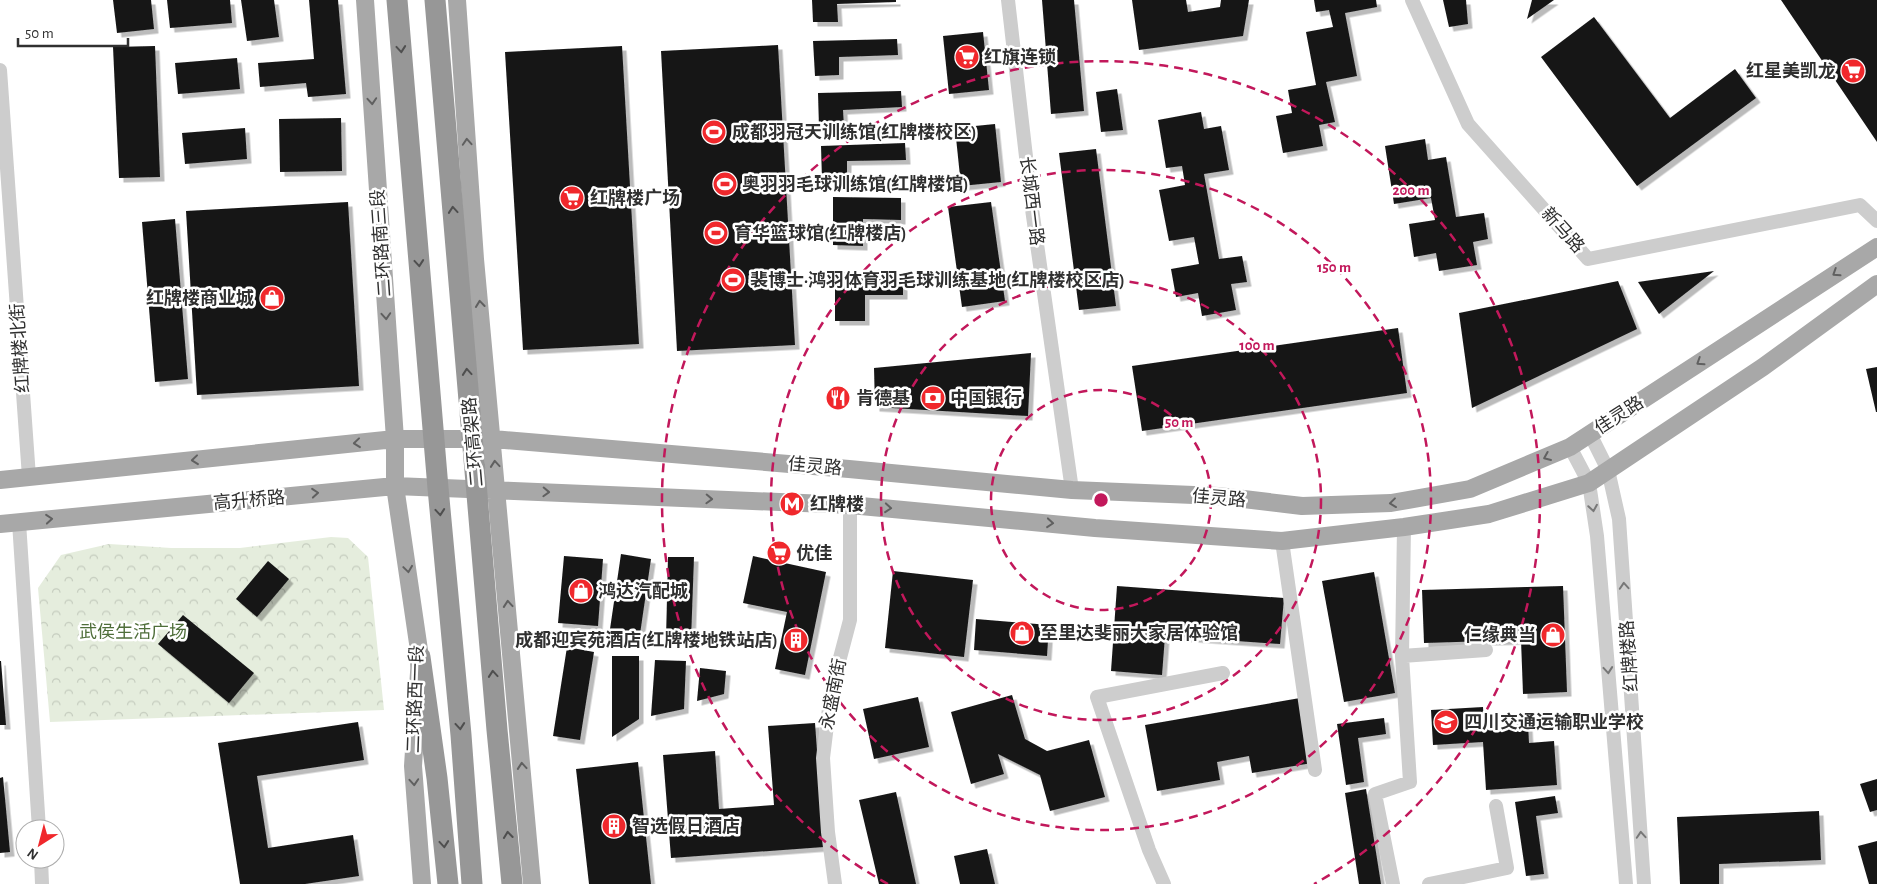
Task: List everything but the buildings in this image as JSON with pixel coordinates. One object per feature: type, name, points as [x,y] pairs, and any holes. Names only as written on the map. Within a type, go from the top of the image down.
[{"type":"highway","points":[[397,0],[461,735],[472,884]]},
{"type":"highway","name":"二环高架路","points":[[434,0],[512,884]]},
{"type":"highway","points":[[420,657],[438,778],[448,884]]},
{"type":"main road","name":"二环路南三段","points":[[365,0],[396,486]]},
{"type":"main road","points":[[456,0],[476,258],[532,884]]},
{"type":"main road","name":"佳灵路","points":[[493,439],[1072,490],[1218,496],[1302,506],[1391,504],[1470,489],[1570,447],[1877,246]]},
{"type":"main road","name":"佳灵路","points":[[498,490],[850,505],[1094,528],[1282,541],[1404,527],[1489,514],[1589,483],[1763,367],[1877,284]]},
{"type":"main road","points":[[0,480],[394,439],[493,439]]},
{"type":"main road","name":"高升桥路","points":[[0,524],[396,486],[498,490]]},
{"type":"main road","name":"二环路西一段","points":[[396,486],[420,657],[413,766],[422,884]]},
{"type":"street","name":"长城西一路","points":[[1008,0],[1032,208],[1072,490]]},
{"type":"street","name":"新马路","points":[[1412,0],[1468,124],[1588,259],[1860,205],[1877,221]]},
{"type":"street","name":"红牌楼北街","points":[[0,70],[29,477]]},
{"type":"street","name":"红牌楼路","points":[[1590,434],[1608,470],[1619,519],[1644,884]]},
{"type":"street","name":"红牌楼路","points":[[1570,447],[1589,483],[1597,536],[1626,884]]},
{"type":"street","name":"永盛南街","points":[[835,884],[828,832],[823,758],[831,692],[850,620],[850,505]]},
{"type":"street","points":[[19,522],[38,819]]},
{"type":"street","points":[[1393,884],[1375,794],[1410,782],[1402,656],[1404,527]]},
{"type":"street","points":[[1282,541],[1315,770]]},
{"type":"street","points":[[1402,656],[1486,650]]},
{"type":"street","points":[[1164,884],[1149,850],[1097,697],[1223,674]]},
{"type":"street","points":[[1429,884],[1507,868],[1496,806]]},
{"type":"street","points":[[41,869],[42,884]]},
{"type":"green space","name":"武侯生活广场","points":[[331,537],[348,538],[368,557],[384,710],[50,722],[38,588],[61,555],[109,544],[171,548],[240,548]]},
{"type":"place","name":"红旗连锁","points":[[967,57]]},
{"type":"place","name":"红星美凯龙","points":[[1853,71]]},
{"type":"place","name":"成都羽冠天训练馆(红牌楼校区)","points":[[714,132]]},
{"type":"place","name":"奥羽羽毛球训练馆(红牌楼馆)","points":[[725,184]]},
{"type":"place","name":"红牌楼广场","points":[[572,198]]},
{"type":"place","name":"育华篮球馆(红牌楼店)","points":[[716,233]]},
{"type":"place","name":"裴博士·鸿羽体育羽毛球训练基地(红牌楼校区店)","points":[[733,280]]},
{"type":"place","name":"红牌楼商业城","points":[[272,298]]},
{"type":"place","name":"肯德基","points":[[838,398]]},
{"type":"place","name":"中国银行","points":[[933,398]]},
{"type":"place","name":"红牌楼","points":[[792,504]]},
{"type":"place","name":"优佳","points":[[779,553]]},
{"type":"place","name":"鸿达汽配城","points":[[581,591]]},
{"type":"place","name":"至里达斐丽大家居体验馆","points":[[1022,633]]},
{"type":"place","name":"仁缘典当","points":[[1553,635]]},
{"type":"place","name":"成都迎宾苑酒店(红牌楼地铁站店)","points":[[796,640]]},
{"type":"place","name":"四川交通运输职业学校","points":[[1446,722]]},
{"type":"place","name":"智选假日酒店","points":[[614,826]]}]
